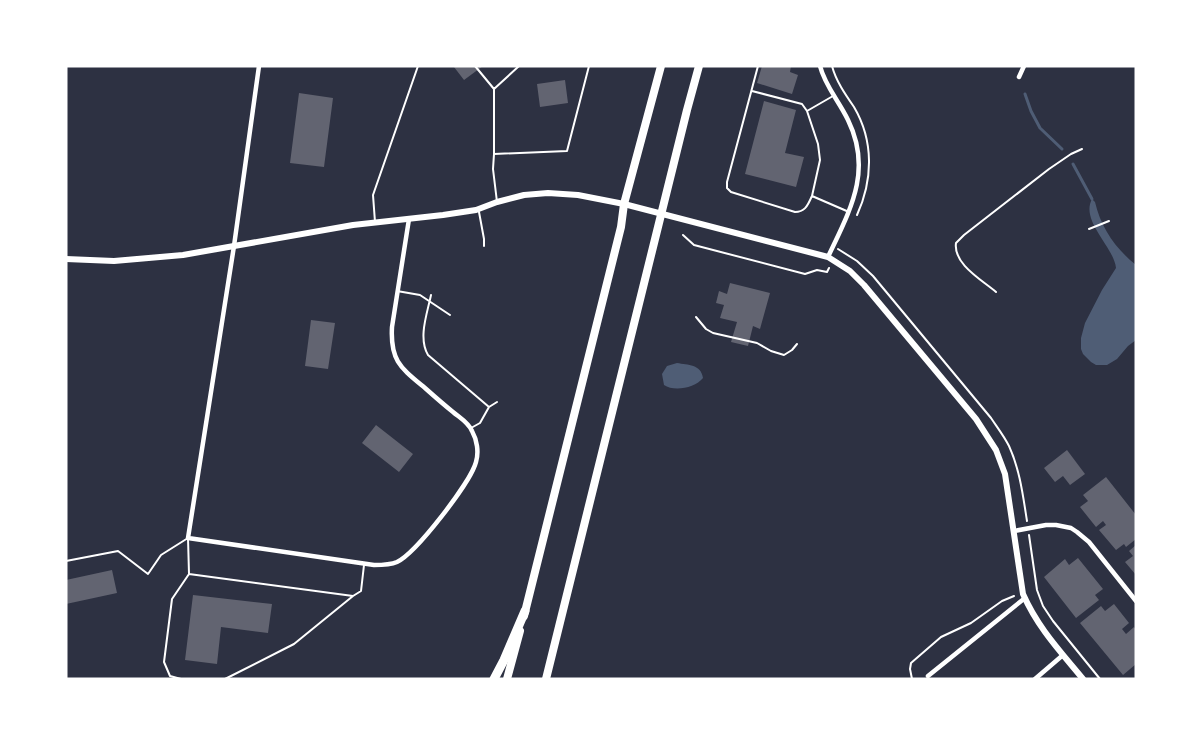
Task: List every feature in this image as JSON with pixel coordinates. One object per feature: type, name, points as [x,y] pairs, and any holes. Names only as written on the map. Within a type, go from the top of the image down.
[{"type":"highway","points":[[507,679],[618,239],[624,204],[661,66]]},
{"type":"highway","points":[[546,679],[699,66]]},
{"type":"highway","points":[[494,679],[525,611]]},
{"type":"street","points":[[259,66],[234,246],[188,538],[385,565],[406,556],[438,521],[458,493],[476,464],[476,439],[464,419],[402,369],[391,342],[409,219]]},
{"type":"street","points":[[820,66],[833,96],[849,122],[858,158],[857,188],[831,258]]},
{"type":"street","points":[[1018,77],[1024,66]]},
{"type":"street","points":[[66,259],[114,261],[183,255],[308,232],[479,209],[497,201],[548,193],[578,195],[624,204],[831,258],[850,271],[871,292],[987,434],[1005,474],[1024,596],[1035,619],[1083,679]]},
{"type":"street","points":[[1014,531],[1046,525],[1071,528],[1089,542],[1136,601]]},
{"type":"street","points":[[928,676],[1024,596]]},
{"type":"street","points":[[1035,679],[1063,655]]},
{"type":"lane","points":[[375,222],[373,195],[418,66]]},
{"type":"lane","points":[[475,66],[494,89],[493,169],[497,201]]},
{"type":"lane","points":[[494,89],[519,66]]},
{"type":"lane","points":[[494,154],[567,151],[589,66]]},
{"type":"lane","points":[[751,91],[802,104],[807,111],[818,144],[820,160],[812,196],[806,208],[800,212],[731,192],[727,188],[727,182],[751,91],[758,66]]},
{"type":"lane","points":[[807,111],[833,96]]},
{"type":"lane","points":[[812,196],[849,212]]},
{"type":"lane","points":[[479,209],[484,246]]},
{"type":"lane","points":[[398,291],[420,295],[450,315]]},
{"type":"lane","points":[[431,295],[423,340],[424,348],[428,355],[489,407]]},
{"type":"lane","points":[[696,317],[700,324],[713,333],[758,343],[779,354],[788,353],[797,344]]},
{"type":"lane","points":[[471,428],[480,423],[489,407],[497,402]]},
{"type":"lane","points":[[66,561],[118,551],[148,574],[161,555],[188,538]]},
{"type":"lane","points":[[181,679],[170,676],[164,662],[172,599],[189,574],[188,538]]},
{"type":"lane","points":[[225,679],[294,644],[361,591],[364,563]]},
{"type":"lane","points":[[189,574],[353,596]]},
{"type":"path","points":[[996,292],[960,261],[955,252],[956,243],[1048,169],[1082,149]]},
{"type":"path","points":[[1089,229],[1109,221]]},
{"type":"path","points":[[683,235],[694,245],[806,274],[817,270],[826,272],[831,258]]},
{"type":"path","points":[[912,679],[911,663],[941,638],[978,620],[1007,598],[1024,596],[1037,590],[1047,613],[1100,679]]},
{"type":"water","points":[[1092,199],[1110,237],[1136,265],[1136,340],[1117,359],[1107,365],[1096,365],[1091,362],[1081,349],[1085,323],[1116,268],[1110,251],[1090,216]]},
{"type":"water","points":[[677,363],[697,368],[703,378],[684,388],[664,385],[662,374],[667,366]]},
{"type":"building","points":[[455,66],[483,66],[464,80]]},
{"type":"building","points":[[762,66],[791,66],[790,72],[798,75],[792,94],[757,83]]},
{"type":"building","points":[[565,80],[568,103],[540,107],[537,84]]},
{"type":"building","points":[[299,93],[333,98],[324,167],[290,163]]},
{"type":"building","points":[[764,101],[796,110],[785,153],[804,157],[796,187],[745,174]]},
{"type":"building","points":[[730,283],[770,293],[760,329],[753,326],[748,346],[731,342],[737,322],[720,318],[724,305],[716,303],[719,291],[727,294]]},
{"type":"building","points":[[311,320],[335,323],[328,369],[305,366]]},
{"type":"building","points":[[376,425],[413,454],[399,472],[362,443]]},
{"type":"building","points":[[1067,450],[1085,474],[1070,485],[1063,476],[1055,482],[1044,468]]},
{"type":"building","points":[[1106,477],[1136,515],[1136,539],[1126,547],[1124,544],[1116,550],[1099,530],[1106,525],[1103,521],[1096,527],[1080,507],[1088,501],[1083,495]]},
{"type":"building","points":[[1136,545],[1136,575],[1125,562],[1133,556],[1129,551]]},
{"type":"building","points":[[1078,558],[1103,589],[1095,595],[1099,600],[1076,618],[1044,577],[1065,559],[1069,565]]},
{"type":"building","points":[[112,570],[117,593],[66,604],[66,580]]},
{"type":"building","points":[[193,595],[272,604],[268,633],[221,627],[217,664],[185,660]]},
{"type":"building","points":[[1114,604],[1129,623],[1122,629],[1126,634],[1134,627],[1136,630],[1136,664],[1123,675],[1080,623],[1101,606],[1105,611]]},
{"type":"waterway","points":[[1025,94],[1040,128],[1062,149]]},
{"type":"waterway","points":[[1073,164],[1092,199]]}]
